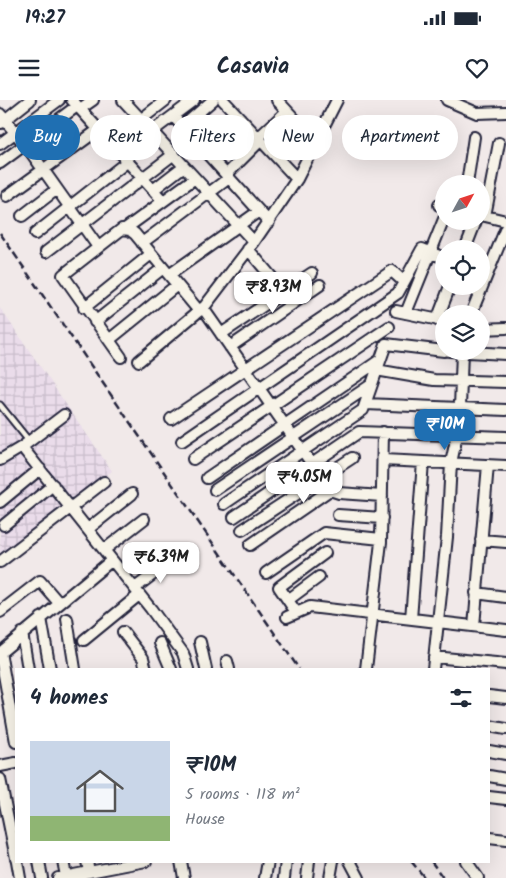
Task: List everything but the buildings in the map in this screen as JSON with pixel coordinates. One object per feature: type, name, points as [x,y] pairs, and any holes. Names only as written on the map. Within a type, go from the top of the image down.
[{"type":"street","points":[[0,144],[15,133],[2,119],[30,100]]},
{"type":"street","points":[[39,115],[59,100]]},
{"type":"street","points":[[62,115],[76,105],[93,100]]},
{"type":"street","points":[[137,115],[126,104],[138,100]]},
{"type":"street","points":[[146,115],[166,100]]},
{"type":"street","points":[[174,115],[194,100]]},
{"type":"street","points":[[196,115],[213,100]]},
{"type":"street","points":[[277,100],[291,115]]},
{"type":"street","points":[[330,115],[337,100]]},
{"type":"street","points":[[447,100],[477,113],[506,112]]},
{"type":"street","points":[[230,102],[238,115]]},
{"type":"street","points":[[76,105],[90,121]]},
{"type":"street","points":[[142,243],[227,177],[287,111]]},
{"type":"street","points":[[161,126],[171,118]]},
{"type":"street","points":[[254,134],[297,180]]},
{"type":"street","points":[[6,196],[42,168],[90,135]]},
{"type":"street","points":[[468,175],[474,137]]},
{"type":"street","points":[[161,140],[171,151]]},
{"type":"street","points":[[490,180],[499,143]]},
{"type":"street","points":[[0,163],[15,152]]},
{"type":"street","points":[[46,252],[171,156]]},
{"type":"street","points":[[36,160],[98,248]]},
{"type":"street","points":[[34,234],[123,160]]},
{"type":"street","points":[[127,160],[163,201]]},
{"type":"street","points":[[179,160],[238,226],[284,292]]},
{"type":"street","points":[[212,160],[269,222]]},
{"type":"street","points":[[139,361],[201,309],[269,222],[308,160]]},
{"type":"street","points":[[153,190],[184,166]]},
{"type":"street","points":[[122,357],[84,308],[63,275],[194,178]]},
{"type":"street","points":[[22,216],[57,189]]},
{"type":"street","points":[[95,322],[166,272],[259,211]]},
{"type":"street","points":[[490,219],[506,221]]},
{"type":"street","points":[[475,305],[506,228]]},
{"type":"street","points":[[125,229],[135,234],[221,334],[330,490],[339,493],[382,496]]},
{"type":"street","points":[[435,319],[401,312],[439,230]]},
{"type":"street","points":[[182,441],[258,387],[398,293],[422,249],[435,254]]},
{"type":"street","points":[[84,308],[151,254]]},
{"type":"street","points":[[171,419],[392,270],[404,282]]},
{"type":"street","points":[[221,334],[312,274]]},
{"type":"street","points":[[108,340],[177,285]]},
{"type":"street","points":[[230,347],[320,285]]},
{"type":"street","points":[[193,459],[389,327]]},
{"type":"street","points":[[490,328],[506,328]]},
{"type":"street","points":[[224,504],[361,412],[366,404],[376,370],[387,343],[435,349]]},
{"type":"street","points":[[490,353],[506,354]]},
{"type":"street","points":[[207,478],[284,423],[380,360]]},
{"type":"street","points":[[460,408],[462,360]]},
{"type":"street","points":[[376,370],[434,380],[506,382]]},
{"type":"street","points":[[214,490],[371,385]]},
{"type":"street","points":[[366,404],[506,410]]},
{"type":"street","points":[[0,460],[26,444],[64,415]]},
{"type":"street","points":[[234,517],[359,432],[506,437]]},
{"type":"street","points":[[366,668],[381,539],[383,432]]},
{"type":"street","points":[[433,668],[447,537],[451,463],[457,435]]},
{"type":"street","points":[[26,444],[40,468],[183,653],[188,668]]},
{"type":"street","points":[[242,530],[352,458]]},
{"type":"street","points":[[383,460],[506,466]]},
{"type":"street","points":[[411,619],[423,462]]},
{"type":"street","points":[[474,626],[488,465]]},
{"type":"street","points":[[0,502],[40,468]]},
{"type":"street","points":[[0,562],[104,482]]},
{"type":"street","points":[[4,525],[53,485]]},
{"type":"street","points":[[250,545],[330,490]]},
{"type":"street","points":[[88,529],[132,494]]},
{"type":"street","points":[[338,515],[382,518]]},
{"type":"street","points":[[104,550],[144,519]]},
{"type":"street","points":[[266,573],[324,533],[381,539]]},
{"type":"street","points":[[481,540],[506,542]]},
{"type":"street","points":[[325,553],[279,587],[288,600],[292,615],[310,607],[506,630]]},
{"type":"street","points":[[15,736],[0,652],[112,560]]},
{"type":"street","points":[[84,640],[172,560]]},
{"type":"street","points":[[288,600],[319,577]]},
{"type":"street","points":[[0,612],[40,580],[59,603]]},
{"type":"street","points":[[476,593],[506,597]]},
{"type":"street","points":[[41,618],[50,668]]},
{"type":"street","points":[[66,619],[75,668]]},
{"type":"street","points":[[123,632],[143,658],[146,668]]},
{"type":"street","points":[[22,633],[28,668]]},
{"type":"street","points":[[200,642],[206,668]]},
{"type":"street","points":[[160,643],[170,668]]},
{"type":"street","points":[[434,657],[506,664]]},
{"type":"street","points":[[490,696],[506,698]]},
{"type":"street","points":[[490,726],[506,729]]},
{"type":"street","points":[[490,751],[506,754]]},
{"type":"street","points":[[0,766],[15,763]]},
{"type":"street","points":[[490,776],[506,779]]},
{"type":"street","points":[[0,779],[15,850]]},
{"type":"street","points":[[490,797],[506,800]]},
{"type":"street","points":[[490,838],[506,840]]},
{"type":"street","points":[[18,863],[20,878]]},
{"type":"street","points":[[39,863],[42,878]]},
{"type":"street","points":[[64,863],[62,877],[79,876],[113,864]]},
{"type":"street","points":[[87,863],[89,872]]},
{"type":"street","points":[[181,863],[184,878]]},
{"type":"street","points":[[265,878],[268,863]]},
{"type":"street","points":[[284,878],[286,863]]},
{"type":"street","points":[[307,878],[309,863]]},
{"type":"street","points":[[330,878],[333,863]]},
{"type":"street","points":[[467,863],[478,878]]},
{"type":"lane","points":[[0,405],[26,444]]},
{"type":"shaded area","points":[[0,308],[112,471],[0,557]]},
{"type":"railway","points":[[0,233],[298,668]]},
{"type":"railway","points":[[413,863],[425,878]]},
{"type":"railway","points":[[432,863],[443,878]]}]
